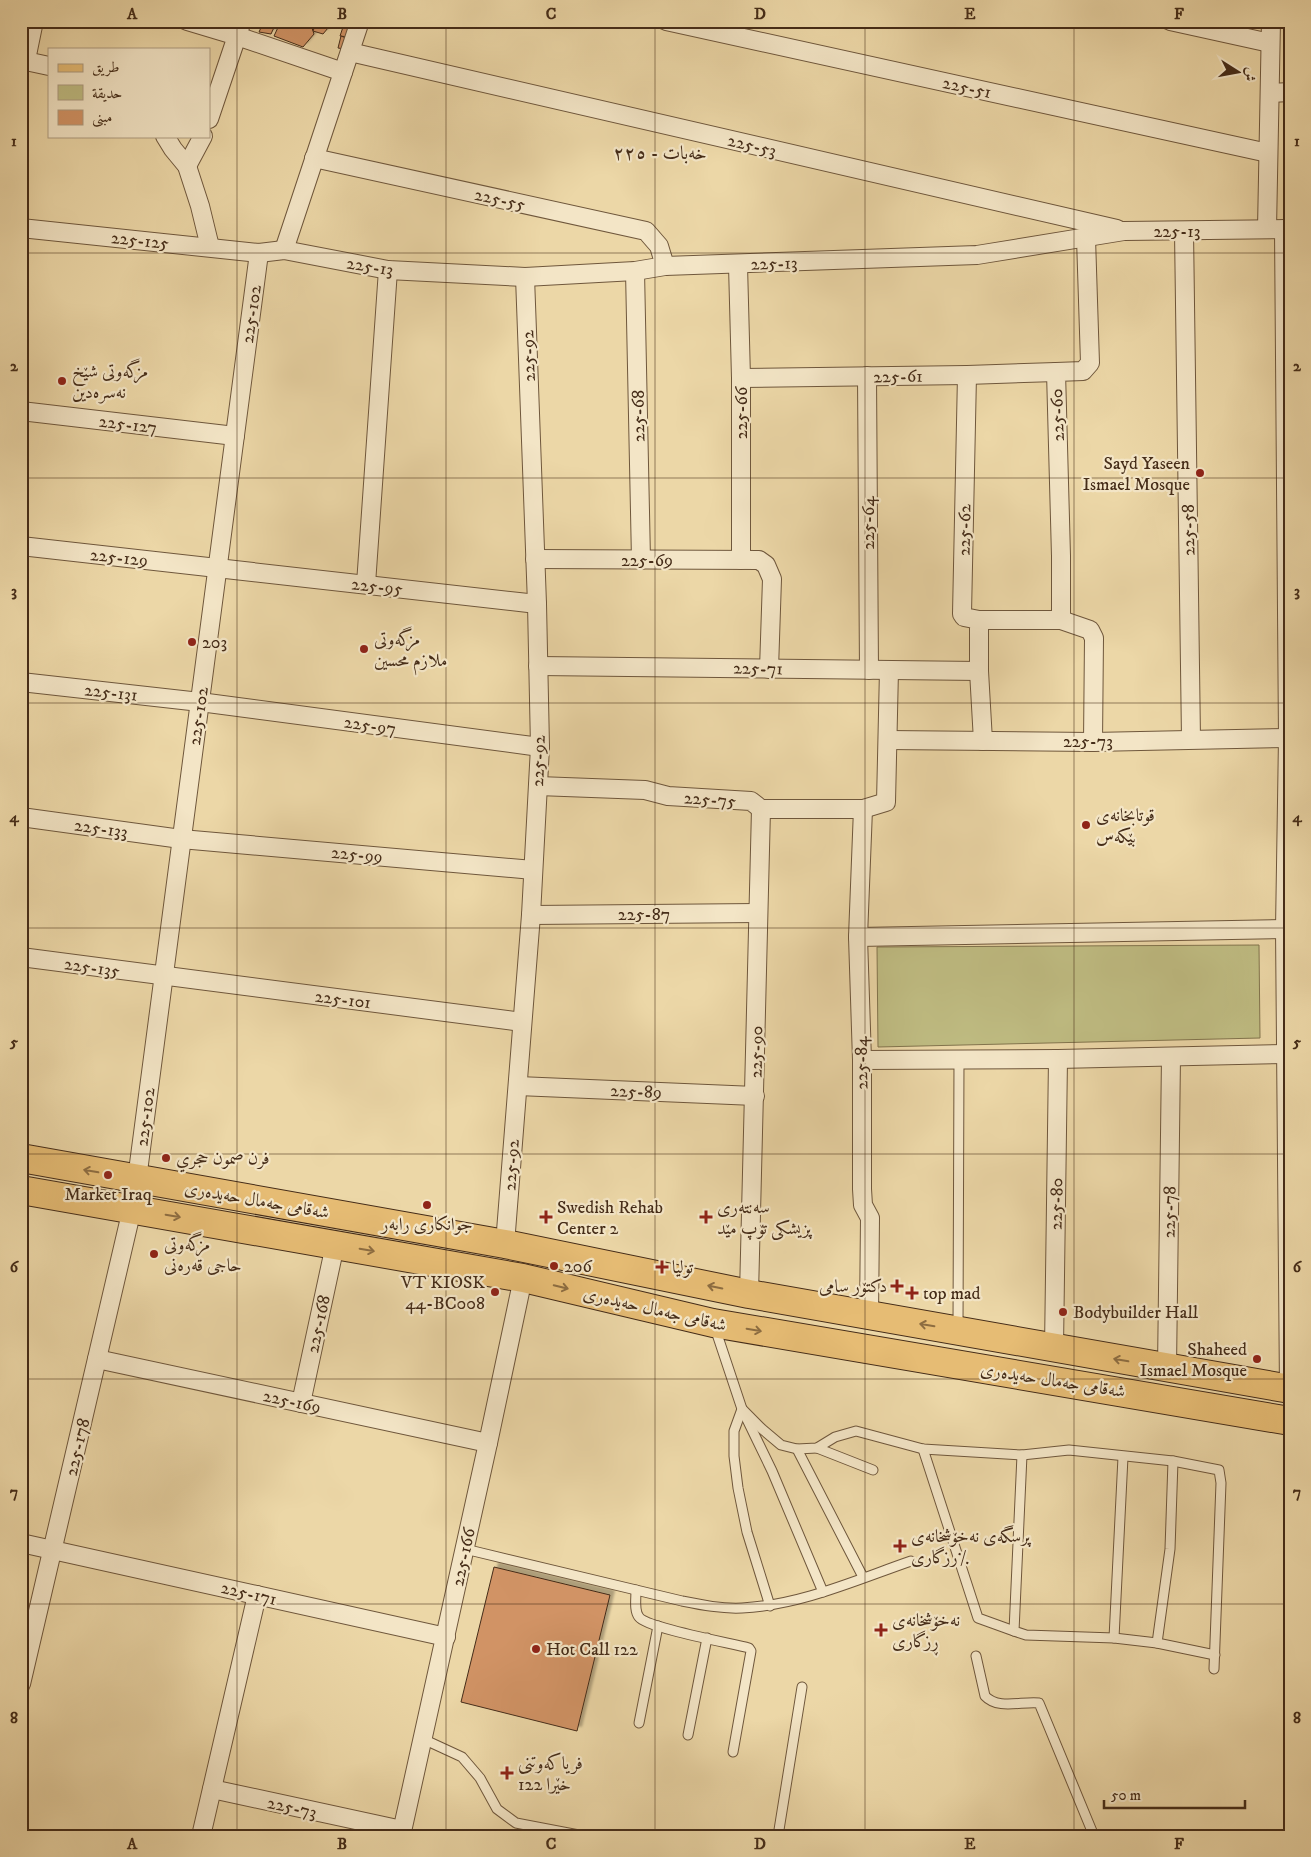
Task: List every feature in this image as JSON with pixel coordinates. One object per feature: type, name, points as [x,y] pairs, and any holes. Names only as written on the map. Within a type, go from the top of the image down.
[{"type":"main road","name":"شەقامی جەمال حەیدەری","points":[[21,1158],[505,1244],[749,1294],[869,1316],[1289,1389]]},
{"type":"main road","name":"شەقامی جەمال حەیدەری","points":[[21,1190],[523,1278],[713,1323],[1290,1421]]},
{"type":"main road","points":[[1192,1404],[1195,1372]]},
{"type":"street","points":[[34,21],[24,60],[48,66]]},
{"type":"street","points":[[186,21],[239,29],[343,72]]},
{"type":"street","points":[[284,250],[360,21]]},
{"type":"street","name":"225-51","points":[[666,21],[1268,153]]},
{"type":"street","points":[[1170,21],[1270,43]]},
{"type":"street","points":[[1271,21],[1268,153],[1280,229],[1288,583],[1289,728],[1284,929],[1288,1016],[1286,1054],[1289,1389]]},
{"type":"street","points":[[210,116],[239,29]]},
{"type":"street","name":"225-53","points":[[350,52],[1124,231]]},
{"type":"street","points":[[1270,93],[1290,92]]},
{"type":"street","points":[[166,138],[187,166],[200,206],[210,247]]},
{"type":"street","points":[[187,166],[202,138]]},
{"type":"street","name":"225-55","points":[[314,158],[646,231],[659,246],[665,266]]},
{"type":"street","name":"225-125","points":[[21,228],[259,253]]},
{"type":"street","name":"225-13","points":[[259,253],[284,250],[388,270],[525,277],[635,271],[665,266],[738,265],[977,255],[1124,231],[1280,229]]},
{"type":"street","name":"225-58","points":[[1184,231],[1191,739]]},
{"type":"street","name":"225-60","points":[[1061,620],[1056,372],[1083,371],[1090,363],[1086,238]]},
{"type":"street","name":"225-102","points":[[137,1179],[259,253]]},
{"type":"street","name":"225-66","points":[[738,265],[741,378],[741,560]]},
{"type":"street","points":[[366,584],[388,270]]},
{"type":"street","name":"225-68","points":[[635,271],[641,560]]},
{"type":"street","name":"225-92","points":[[505,1244],[531,915],[540,747],[537,604],[525,277]]},
{"type":"street","name":"225-61","points":[[741,378],[1056,372]]},
{"type":"street","name":"225-62","points":[[967,375],[962,614],[964,617],[979,620]]},
{"type":"street","name":"225-64","points":[[867,376],[869,670]]},
{"type":"street","name":"225-127","points":[[21,411],[235,436]]},
{"type":"street","name":"225-129","points":[[21,546],[218,568]]},
{"type":"street","name":"225-69","points":[[535,559],[759,560],[766,565],[772,579],[769,668]]},
{"type":"street","name":"225-95","points":[[218,568],[537,604]]},
{"type":"street","points":[[982,741],[979,620],[1061,620],[1090,630],[1094,638],[1093,742]]},
{"type":"street","name":"225-71","points":[[538,666],[979,671]]},
{"type":"street","points":[[888,740],[889,670]]},
{"type":"street","name":"225-131","points":[[21,682],[200,702]]},
{"type":"street","name":"225-97","points":[[200,702],[540,747]]},
{"type":"street","name":"225-73","points":[[888,740],[1093,742],[1191,739],[1289,728]]},
{"type":"street","name":"225-84","points":[[869,1316],[870,1218],[863,1205],[862,1060],[858,937],[871,807],[886,802],[888,740]]},
{"type":"street","name":"225-75","points":[[538,786],[645,790],[668,796],[751,801],[761,809],[871,807]]},
{"type":"street","name":"225-90","points":[[749,1294],[761,809]]},
{"type":"street","name":"225-133","points":[[21,817],[181,838]]},
{"type":"street","name":"225-99","points":[[181,838],[533,870]]},
{"type":"street","name":"225-87","points":[[531,915],[758,913]]},
{"type":"street","points":[[858,937],[1284,929]]},
{"type":"street","name":"225-135","points":[[21,957],[164,976]]},
{"type":"street","name":"225-101","points":[[164,976],[522,1022]]},
{"type":"street","points":[[862,1060],[1058,1059],[1286,1054]]},
{"type":"street","name":"225-78","points":[[1167,1368],[1171,1057]]},
{"type":"street","name":"225-80","points":[[1054,1348],[1058,1059]]},
{"type":"street","name":"225-89","points":[[518,1086],[755,1096]]},
{"type":"street","name":"225-178","points":[[21,1684],[132,1209]]},
{"type":"street","name":"225-168","points":[[301,1403],[335,1245]]},
{"type":"street","name":"225-166","points":[[402,1833],[523,1278]]},
{"type":"street","name":"225-169","points":[[97,1360],[488,1443]]},
{"type":"street","name":"225-171","points":[[21,1543],[446,1637]]},
{"type":"street","points":[[201,1836],[257,1595]]},
{"type":"street","name":"225-73","points":[[212,1790],[402,1833]]},
{"type":"lane","points":[[958,1330],[959,1060]]},
{"type":"lane","points":[[713,1323],[742,1408],[776,1479],[823,1592]]},
{"type":"lane","points":[[742,1408],[781,1445],[797,1449],[817,1448],[873,1470]]},
{"type":"lane","points":[[742,1408],[734,1431],[734,1456],[738,1488],[747,1532],[770,1606]]},
{"type":"lane","points":[[817,1448],[835,1437],[856,1431],[923,1449],[1022,1455],[1069,1450],[1173,1461],[1218,1470],[1221,1483],[1214,1669]]},
{"type":"lane","points":[[797,1449],[863,1577]]},
{"type":"lane","points":[[923,1449],[978,1618],[1026,1635],[1114,1638],[1156,1643],[1215,1654]]},
{"type":"lane","points":[[1014,1631],[1022,1455]]},
{"type":"lane","points":[[1114,1638],[1123,1457]]},
{"type":"lane","points":[[1156,1643],[1170,1549],[1173,1461]]},
{"type":"lane","points":[[465,1549],[711,1607],[740,1608],[770,1606],[823,1592],[911,1561]]},
{"type":"lane","points":[[636,1590],[636,1610],[638,1617],[643,1621],[749,1648],[752,1651],[733,1752]]},
{"type":"lane","points":[[639,1723],[658,1626]]},
{"type":"lane","points":[[688,1735],[707,1638]]},
{"type":"lane","points":[[976,1656],[985,1696],[989,1701],[999,1704],[1039,1703],[1094,1836]]},
{"type":"lane","points":[[778,1836],[802,1687]]},
{"type":"lane","points":[[422,1739],[462,1758],[480,1778],[497,1808],[516,1823],[584,1836]]},
{"type":"green space","points":[[1259,945],[1260,1038],[878,1047],[877,947]]},
{"type":"building","points":[[264,21],[277,21],[271,34],[259,32]]},
{"type":"building","points":[[281,21],[291,21],[312,28],[314,34],[303,47],[274,36]]},
{"type":"building","points":[[317,21],[343,21],[341,28],[328,28],[323,34],[313,31]]},
{"type":"building","points":[[345,21],[351,21],[348,37],[340,36]]},
{"type":"building","points":[[341,36],[346,38],[344,49],[338,48]]},
{"type":"building","name":"Hot Call 122","points":[[494,1567],[610,1595],[577,1731],[461,1702]]},
{"type":"place","name":"مزگه‌وتی شێخ نه‌سرەدین","points":[[62,381]]},
{"type":"place","name":"Sayd Yaseen Ismael Mosque","points":[[1200,473]]},
{"type":"place","name":"203","points":[[192,642]]},
{"type":"place","name":"مزگه‌وتی ملازم محسین","points":[[364,649]]},
{"type":"place","name":"قوتابخانەی بێكه‌س","points":[[1086,825]]},
{"type":"place","name":"فرن صمون حجري","points":[[166,1158]]},
{"type":"place","name":"Market Iraq","points":[[108,1175]]},
{"type":"place","name":"جوانکاری رابەر","points":[[427,1205]]},
{"type":"place","name":"Swedish Rehab Center 2","points":[[546,1217]]},
{"type":"place","name":"سەنتەری پزیشکی تۆپ مێد","points":[[706,1217]]},
{"type":"place","name":"مزگەوتی حاجی قەرەنی","points":[[154,1254]]},
{"type":"place","name":"206","points":[[554,1266]]},
{"type":"place","name":"تولیا","points":[[662,1267]]},
{"type":"place","name":"دكتۆر سامی","points":[[897,1286]]},
{"type":"place","name":"VT KIOSK 44-BC008","points":[[495,1292]]},
{"type":"place","name":"top mad","points":[[912,1293]]},
{"type":"place","name":"Bodybuilder Hall","points":[[1063,1312]]},
{"type":"place","name":"Shaheed Ismael Mosque","points":[[1257,1359]]},
{"type":"place","name":"پرسگەی نەخۆشخانەی رزگاری٪","points":[[900,1546]]},
{"type":"place","name":"نەخۆشخانەی ڕزگاری","points":[[881,1630]]},
{"type":"place","name":"Hot Call 122","points":[[536,1649]]},
{"type":"place","name":"فریاکەوتنی خێرا 122","points":[[507,1773]]},
{"type":"district","name":"خەبات - ٢٢٥","points":[[660,152]]}]
